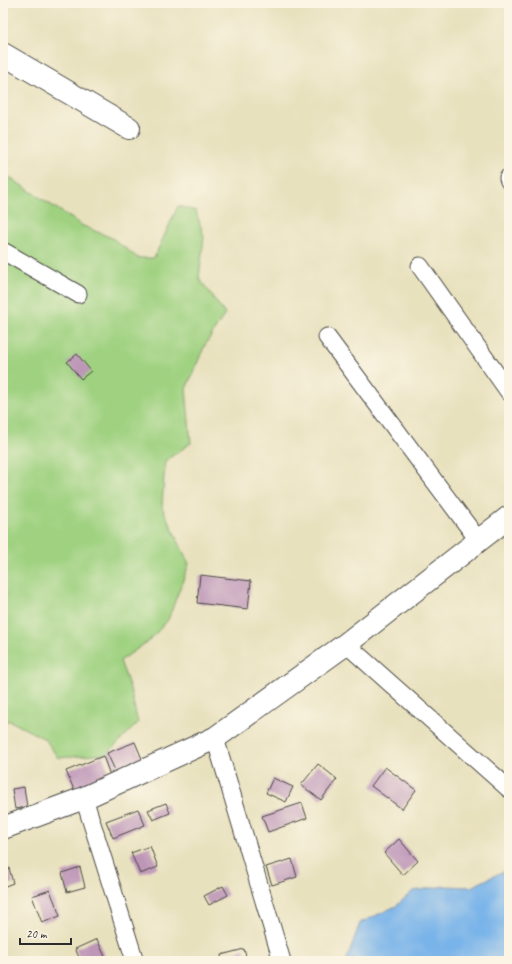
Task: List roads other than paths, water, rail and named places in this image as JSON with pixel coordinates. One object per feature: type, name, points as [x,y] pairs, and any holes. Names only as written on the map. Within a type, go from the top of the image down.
[{"type":"street","points":[[3,54],[129,128]]},
{"type":"street","points":[[3,251],[78,294]]},
{"type":"street","points":[[420,266],[509,392]]},
{"type":"street","points":[[327,337],[479,541]]},
{"type":"street","points":[[3,828],[84,798],[215,738],[346,644],[509,517]]},
{"type":"street","points":[[346,644],[509,789]]},
{"type":"street","points":[[215,738],[282,961]]},
{"type":"street","points":[[84,798],[135,961]]},
{"type":"water","points":[[509,866],[509,961],[346,961],[360,923],[396,906],[413,891],[445,886],[471,887],[504,871]]}]
